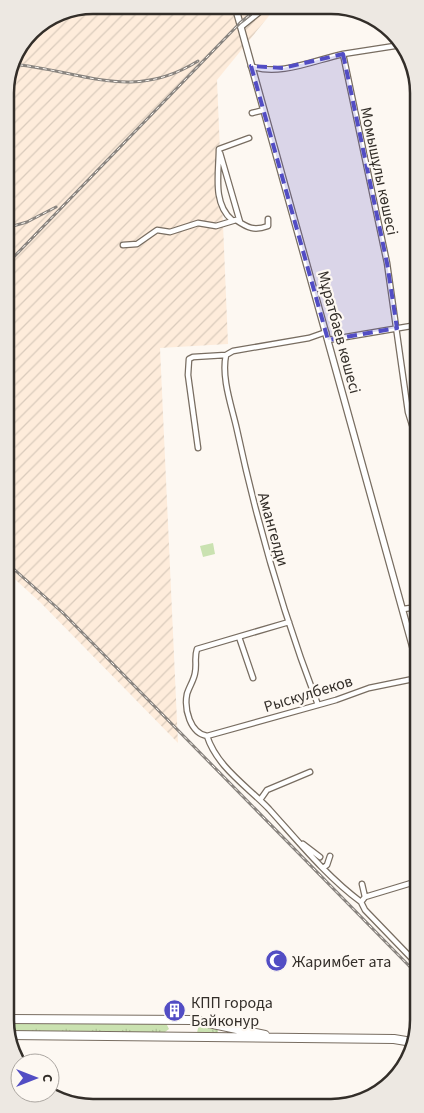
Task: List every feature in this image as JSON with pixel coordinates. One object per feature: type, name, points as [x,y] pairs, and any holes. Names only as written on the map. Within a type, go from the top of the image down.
[{"type":"main road","points":[[14,1019],[194,1020],[284,1038]]},
{"type":"main road","points":[[15,1036],[394,1039],[408,1041]]},
{"type":"street","name":"Мұратбаев көшесі","points":[[237,14],[410,636]]},
{"type":"street","points":[[241,27],[256,14]]},
{"type":"street","points":[[251,66],[267,70],[283,68],[343,54],[395,46]]},
{"type":"street","name":"Момышұлы көшесі","points":[[343,54],[387,263],[410,418]]},
{"type":"street","points":[[252,113],[264,110]]},
{"type":"street","points":[[219,149],[249,138]]},
{"type":"street","points":[[219,149],[217,180],[225,211],[232,220]]},
{"type":"street","points":[[219,149],[240,222]]},
{"type":"street","points":[[123,245],[137,244],[158,230],[170,232],[198,224],[216,226],[232,220],[257,230],[268,226],[268,219]]},
{"type":"street","points":[[328,340],[410,326]]},
{"type":"street","points":[[198,448],[187,363],[191,358],[226,355],[233,351],[309,338],[326,332]]},
{"type":"street","name":"Амангелди","points":[[226,355],[228,389],[249,485],[289,622],[318,705]]},
{"type":"street","points":[[403,610],[410,609]]},
{"type":"street","points":[[289,622],[199,648],[195,655],[195,673],[188,692],[187,703],[193,728],[207,736],[213,750],[226,768],[260,800],[323,868],[363,899]]},
{"type":"street","points":[[239,636],[253,678]]},
{"type":"street","name":"Рыскулбеков","points":[[207,736],[318,705],[369,688],[410,680]]},
{"type":"street","points":[[260,800],[267,790],[310,772]]},
{"type":"street","points":[[299,842],[320,857]]},
{"type":"street","points":[[323,868],[327,865],[330,856]]},
{"type":"street","points":[[362,884],[365,910],[410,957]]},
{"type":"street","points":[[363,899],[410,884]]},
{"type":"highlighted area","points":[[343,54],[387,263],[397,328],[328,340],[251,66],[283,68]]},
{"type":"shaded area","points":[[83,14],[271,14],[217,80],[228,344],[160,348],[178,743],[40,602],[14,578],[14,88],[16,73],[30,45],[41,33],[53,24]]},
{"type":"green space","points":[[213,543],[215,554],[203,557],[200,546]]},
{"type":"green space","points":[[14,1022],[166,1023],[169,1029],[165,1032],[14,1032]]},
{"type":"green space","points":[[199,1023],[218,1028],[218,1034],[197,1033]]},
{"type":"railway","points":[[14,257],[240,23],[251,14]]},
{"type":"railway","points":[[19,65],[83,77],[128,82],[150,80],[174,73],[198,61]]},
{"type":"railway","points":[[14,226],[27,222],[56,207]]},
{"type":"railway","points":[[14,569],[63,613],[410,967]]},
{"type":"place","name":"Жаримбет ата","points":[[276,961]]},
{"type":"place","name":"КПП города Байконур","points":[[175,1011]]}]
